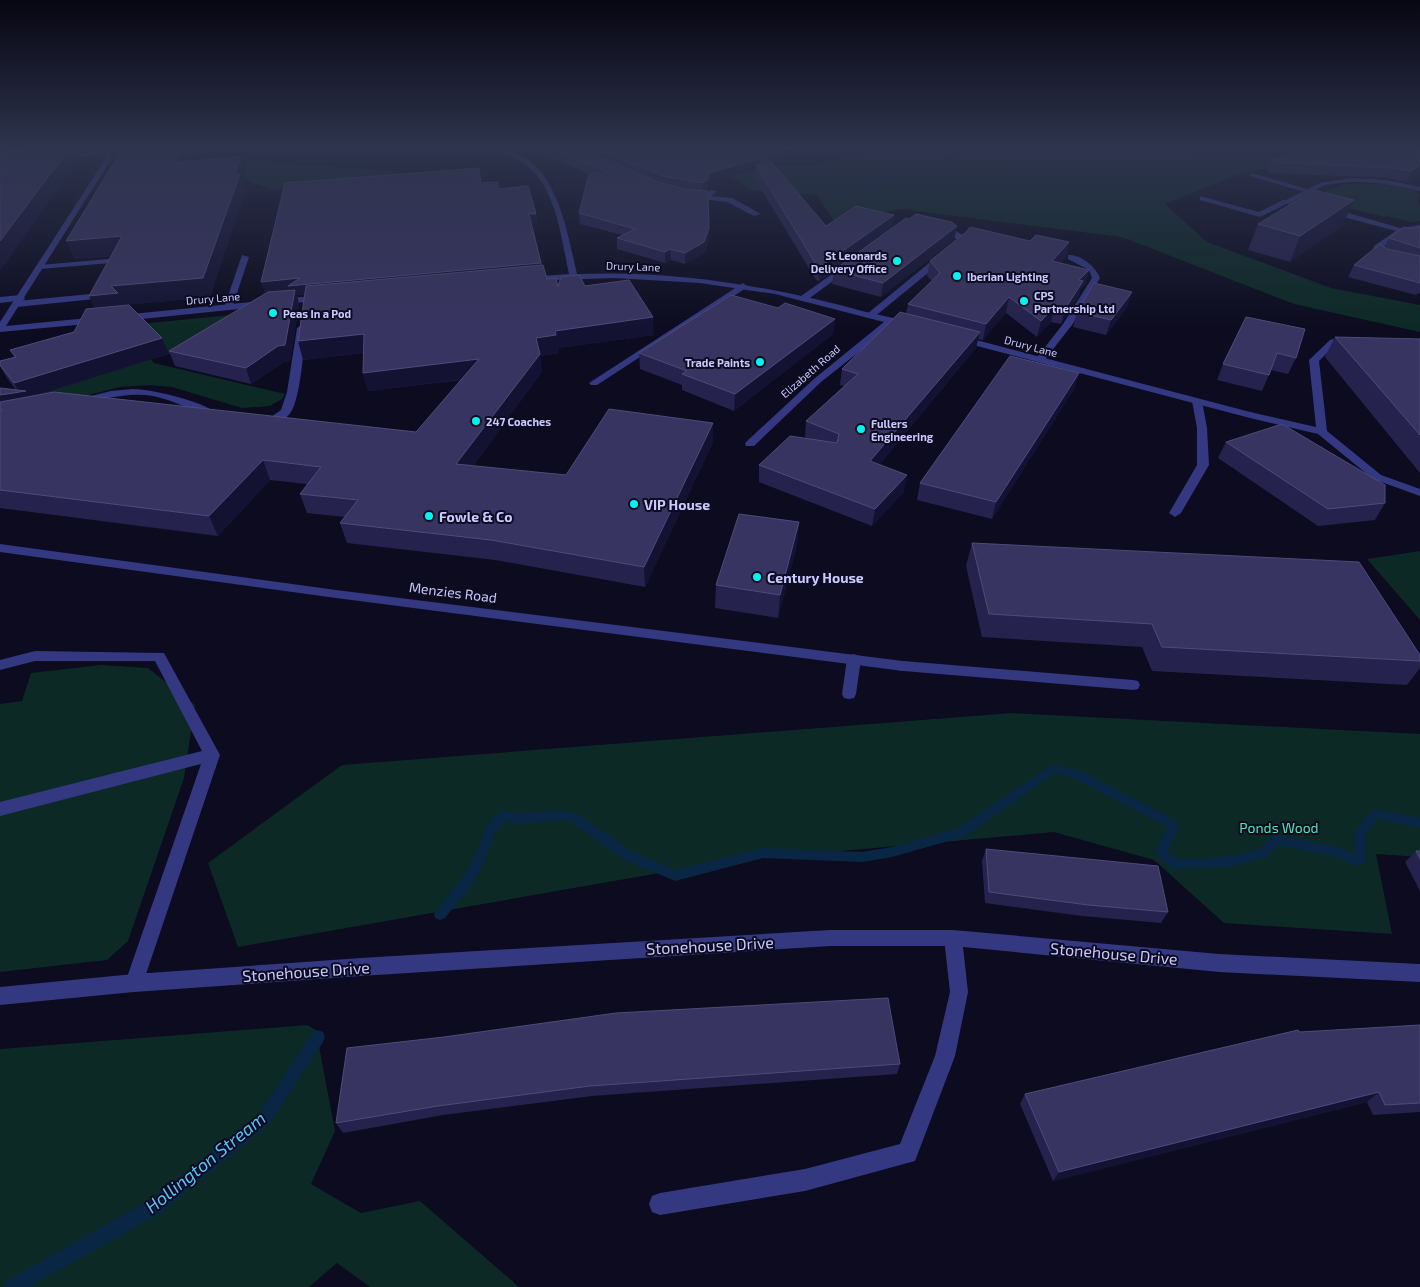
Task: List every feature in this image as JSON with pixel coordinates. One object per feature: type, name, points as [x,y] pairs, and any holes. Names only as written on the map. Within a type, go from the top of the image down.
[{"type":"street","points":[[0,329],[77,208]]},
{"type":"street","points":[[556,208],[573,275]]},
{"type":"street","points":[[745,208],[757,214]]},
{"type":"street","points":[[1237,208],[1260,215],[1274,208]]},
{"type":"street","points":[[1335,212],[1403,230]]},
{"type":"street","points":[[1420,227],[1403,230],[1377,248],[1377,252],[1385,257],[1420,266]]},
{"type":"street","points":[[870,316],[959,243],[962,239],[946,228]]},
{"type":"street","points":[[228,308],[244,257]]},
{"type":"street","points":[[1040,360],[1067,325],[1096,278],[1093,269],[1071,257]]},
{"type":"street","points":[[40,267],[120,260]]},
{"type":"street","points":[[804,298],[852,264]]},
{"type":"street","name":"Drury Lane","points":[[516,280],[573,275],[678,279],[743,286],[804,298],[920,328]]},
{"type":"street","points":[[594,383],[743,286]]},
{"type":"street","points":[[0,300],[19,301],[101,296]]},
{"type":"street","name":"Drury Lane","points":[[0,329],[228,308],[305,309],[335,297]]},
{"type":"street","points":[[254,420],[273,420],[286,412],[292,392],[305,309]]},
{"type":"street","name":"Elizabeth Road","points":[[750,444],[842,358],[892,321]]},
{"type":"street","name":"Drury Lane","points":[[948,336],[1322,432]]},
{"type":"street","points":[[1333,342],[1314,360],[1322,432],[1378,476],[1420,493]]},
{"type":"street","points":[[72,404],[128,391],[144,392],[164,395],[213,414],[221,415]]},
{"type":"street","points":[[1175,513],[1202,465],[1202,428],[1197,401]]},
{"type":"street","name":"Menzies Road","points":[[0,548],[336,594],[903,666],[1133,686]]},
{"type":"street","points":[[0,665],[35,656],[159,656],[212,755],[134,983]]},
{"type":"street","points":[[849,694],[854,659]]},
{"type":"street","points":[[0,809],[212,755]]},
{"type":"street","name":"Stonehouse Drive","points":[[0,996],[134,983],[649,948],[830,938],[953,938],[1219,963],[1420,973]]},
{"type":"street","points":[[660,1204],[805,1180],[907,1154],[945,1056],[959,992],[953,938]]},
{"type":"green space","points":[[825,208],[1169,208],[1207,242],[1331,288],[1420,305],[1420,332],[1294,304],[1122,237],[900,209],[835,223]]},
{"type":"green space","points":[[1349,208],[1420,208],[1420,221],[1411,222]]},
{"type":"green space","points":[[293,309],[175,355],[169,354],[139,324]]},
{"type":"green space","points":[[151,359],[154,363],[285,394],[282,399],[270,406],[242,408],[172,387],[149,385],[120,387],[54,404],[0,407]]},
{"type":"green space","points":[[1420,551],[1420,620],[1367,559]]},
{"type":"green space","points":[[101,665],[148,668],[195,705],[184,778],[128,941],[107,960],[0,972],[0,704],[22,701],[31,673]]},
{"type":"green space","name":"Ponds Wood","points":[[1012,713],[1420,734],[1420,857],[1376,854],[1392,934],[1224,923],[1154,860],[1054,832],[728,861],[238,947],[208,863],[342,765]]},
{"type":"green space","points":[[307,1025],[316,1030],[335,1131],[311,1184],[361,1213],[420,1201],[519,1287],[370,1287],[337,1263],[309,1287],[0,1287],[0,1049]]},
{"type":"building","points":[[0,208],[25,208],[0,241]]},
{"type":"building","points":[[86,208],[228,208],[203,278],[111,286],[118,293],[89,296],[122,236],[66,241]]},
{"type":"building","points":[[279,208],[534,208],[536,214],[529,214],[541,263],[288,286],[300,278],[261,282]]},
{"type":"building","points":[[580,208],[708,208],[709,228],[704,242],[685,253],[670,249],[665,252],[617,238],[635,229],[579,213]]},
{"type":"building","points":[[782,208],[811,208],[826,226],[853,208],[865,208],[894,215],[820,267],[817,266]]},
{"type":"building","points":[[1284,208],[1342,208],[1300,236],[1258,224]]},
{"type":"building","points":[[916,214],[951,222],[957,226],[883,283],[834,270],[906,218],[909,219]]},
{"type":"building","points":[[970,227],[1030,241],[1036,235],[1069,242],[1052,261],[1089,270],[1079,280],[1083,281],[1065,309],[1055,306],[1041,321],[1009,297],[986,324],[908,304],[940,273],[930,261]]},
{"type":"building","points":[[1404,227],[1409,229],[1420,227],[1420,248],[1389,238]]},
{"type":"building","points":[[1380,244],[1387,249],[1420,256],[1420,283],[1354,265]]},
{"type":"building","points":[[543,265],[547,279],[556,278],[558,287],[561,277],[579,275],[585,286],[629,280],[653,317],[555,331],[556,335],[536,338],[540,354],[456,464],[566,475],[609,409],[713,423],[644,567],[491,540],[340,523],[358,500],[300,494],[321,467],[263,460],[209,516],[0,490],[0,411],[2,411],[0,402],[54,392],[416,432],[479,359],[363,373],[364,334],[298,341],[306,286]]},
{"type":"building","points":[[1094,283],[1132,292],[1111,320],[1077,312]]},
{"type":"building","points":[[295,290],[285,345],[278,346],[246,368],[169,351],[268,292]]},
{"type":"building","points":[[731,295],[778,308],[785,303],[835,319],[735,394],[682,374],[687,371],[639,353]]},
{"type":"building","points":[[129,305],[162,338],[14,383],[0,365],[0,361],[16,357],[10,350],[74,332],[86,309]]},
{"type":"building","points":[[900,312],[980,332],[870,461],[907,475],[875,509],[759,465],[790,436],[837,443],[839,434],[806,421],[858,374],[842,369]]},
{"type":"building","points":[[1246,317],[1305,329],[1296,358],[1277,353],[1269,375],[1223,364]]},
{"type":"building","points":[[1335,337],[1420,339],[1420,435]]},
{"type":"building","points":[[1010,356],[1079,373],[996,502],[920,483]]},
{"type":"building","points":[[0,388],[26,391],[0,395]]},
{"type":"building","points":[[1282,424],[1385,485],[1385,503],[1328,509],[1226,442]]},
{"type":"building","name":"Century House","points":[[739,514],[799,522],[780,595],[716,585]]},
{"type":"building","points":[[972,543],[1359,562],[1420,655],[1420,661],[1162,647],[1152,624],[989,614]]},
{"type":"building","points":[[986,849],[1158,866],[1168,912],[1088,905],[989,892]]},
{"type":"building","points":[[1416,851],[1420,851],[1420,859]]},
{"type":"building","points":[[888,998],[900,1064],[590,1086],[438,1106],[336,1123],[347,1048],[444,1037],[616,1013]]},
{"type":"building","points":[[1420,1025],[1420,1103],[1385,1105],[1379,1092],[1059,1172],[1025,1094],[1298,1030],[1300,1032]]},
{"type":"waterway","name":"Hollington Stream","points":[[440,914],[472,874],[489,834],[498,820],[504,815],[518,819],[558,815],[572,816],[627,855],[675,876],[763,853],[862,857],[892,852],[962,832],[1053,768],[1077,774],[1169,822],[1173,828],[1162,850],[1164,856],[1175,864],[1230,862],[1263,853],[1275,839],[1338,852],[1356,861],[1360,860],[1360,832],[1375,814],[1420,823]]},
{"type":"waterway","name":"Hollington Stream","points":[[12,1287],[156,1206],[264,1119],[318,1037]]},
{"type":"place","name":"St Leonards Delivery Office","points":[[897,261]]},
{"type":"place","name":"Iberian Lighting","points":[[957,276]]},
{"type":"place","name":"CPS Partnership Ltd","points":[[1024,301]]},
{"type":"place","name":"Peas In a Pod","points":[[273,313]]},
{"type":"place","name":"Trade Paints","points":[[760,362]]},
{"type":"place","name":"247 Coaches","points":[[476,421]]},
{"type":"place","name":"Fullers Engineering","points":[[861,429]]},
{"type":"place","name":"VIP House","points":[[634,504]]},
{"type":"place","name":"Fowle & Co","points":[[429,516]]},
{"type":"place","name":"Century House","points":[[757,577]]}]
